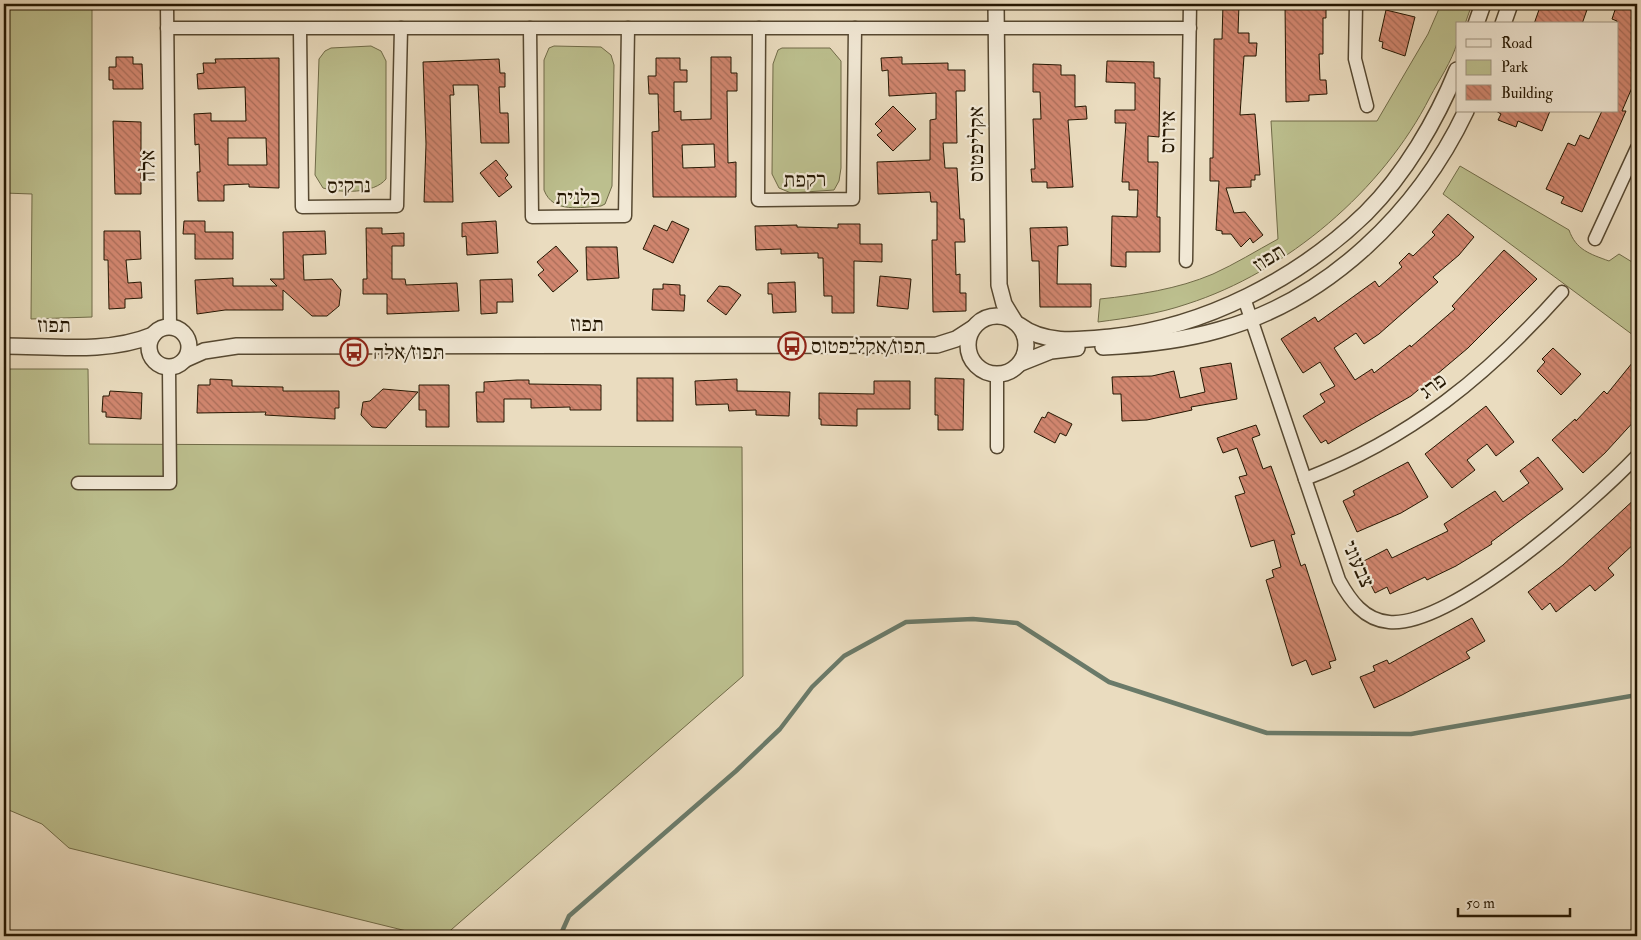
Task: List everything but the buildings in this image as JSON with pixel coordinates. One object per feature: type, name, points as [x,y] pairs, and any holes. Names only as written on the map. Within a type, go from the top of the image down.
[{"type":"street","name":"אלה","points":[[167,4],[170,327]]},
{"type":"street","name":"אקליפטוס","points":[[996,4],[998,285],[1004,304],[1017,324]]},
{"type":"street","name":"אירוס","points":[[1186,261],[1190,4]]},
{"type":"street","points":[[1356,4],[1355,59],[1367,106]]},
{"type":"street","points":[[1477,22],[1483,4]]},
{"type":"street","points":[[1504,22],[1510,4]]},
{"type":"street","points":[[167,28],[1190,28]]},
{"type":"street","name":"נרקיס","points":[[300,28],[302,207],[397,206],[401,28]]},
{"type":"street","name":"כלנית","points":[[530,28],[532,217],[551,217],[625,216],[628,28]]},
{"type":"street","name":"רקפת","points":[[759,28],[758,200],[853,199],[855,28]]},
{"type":"street","name":"תפוז","points":[[1017,324],[1034,334],[1056,339],[1119,336],[1180,323],[1244,298],[1279,279],[1318,252],[1366,212],[1407,163],[1437,113],[1456,72]]},
{"type":"street","points":[[1021,362],[1040,354],[1064,349],[1155,343],[1190,338],[1251,319],[1292,299],[1332,273],[1385,230],[1428,177],[1465,112]]},
{"type":"street","points":[[1595,239],[1637,148]]},
{"type":"street","name":"אקליפטוס","points":[[975,326],[991,303],[998,285]]},
{"type":"street","name":"פרג","points":[[1305,479],[1342,465],[1377,447],[1444,404],[1506,352],[1562,292]]},
{"type":"street","name":"צבעוני","points":[[1244,298],[1339,580],[1346,594],[1364,613],[1375,619],[1400,623],[1428,614],[1474,589],[1517,560],[1594,498],[1637,456]]},
{"type":"street","points":[[992,316],[1004,317],[1017,324],[1026,340],[1026,352],[1021,362],[1013,370],[997,375],[985,372],[974,362],[968,345],[975,326],[992,316]]},
{"type":"street","name":"תפוז","points":[[186,359],[204,351],[237,346],[937,346],[956,340],[975,326]]},
{"type":"street","points":[[170,327],[184,334],[189,348],[186,359],[176,366],[169,367],[155,361],[149,347],[153,336],[162,328],[170,327]]},
{"type":"street","name":"תפוז","points":[[184,334],[237,346]]},
{"type":"street","name":"תפוז","points":[[4,346],[104,346],[131,343],[153,336]]},
{"type":"street","name":"תפוז","points":[[104,346],[134,351],[155,361]]},
{"type":"street","name":"תפוז","points":[[937,346],[960,354],[974,362]]},
{"type":"street","points":[[78,483],[170,483],[169,367]]},
{"type":"street","points":[[997,375],[997,447]]},
{"type":"green space","points":[[4,4],[92,4],[92,317],[31,319],[32,194],[4,193]]},
{"type":"green space","points":[[1441,4],[1472,4],[1466,22],[1456,22],[1455,50],[1449,64],[1410,131],[1386,164],[1359,195],[1328,223],[1295,249],[1261,271],[1224,290],[1165,310],[1098,322],[1100,299],[1158,291],[1186,284],[1213,274],[1278,239],[1271,121],[1377,121],[1428,34]]},
{"type":"green space","points":[[371,46],[381,51],[386,61],[386,179],[381,184],[366,190],[339,191],[323,188],[315,175],[319,59],[325,51],[331,48]]},
{"type":"green space","points":[[554,46],[601,47],[611,55],[614,65],[612,186],[605,204],[601,206],[577,208],[561,206],[548,198],[544,190],[544,60],[549,48]]},
{"type":"green space","points":[[782,48],[830,48],[841,61],[841,168],[839,181],[834,190],[791,193],[779,188],[772,174],[773,64],[778,50]]},
{"type":"green space","points":[[1460,166],[1569,230],[1572,237],[1584,250],[1609,261],[1619,254],[1637,265],[1637,338],[1443,194]]},
{"type":"green space","points":[[4,369],[88,369],[89,444],[742,447],[743,676],[444,936],[427,936],[69,848],[42,824],[4,808]]},
{"type":"waterway","points":[[560,936],[569,916],[736,771],[780,729],[812,687],[844,656],[906,622],[973,619],[1017,623],[1109,682],[1267,733],[1411,734],[1637,695]]},
{"type":"place","name":"תפוז/אקליפטוס","points":[[792,346]]},
{"type":"place","name":"תפוז/אלה","points":[[354,352]]}]
